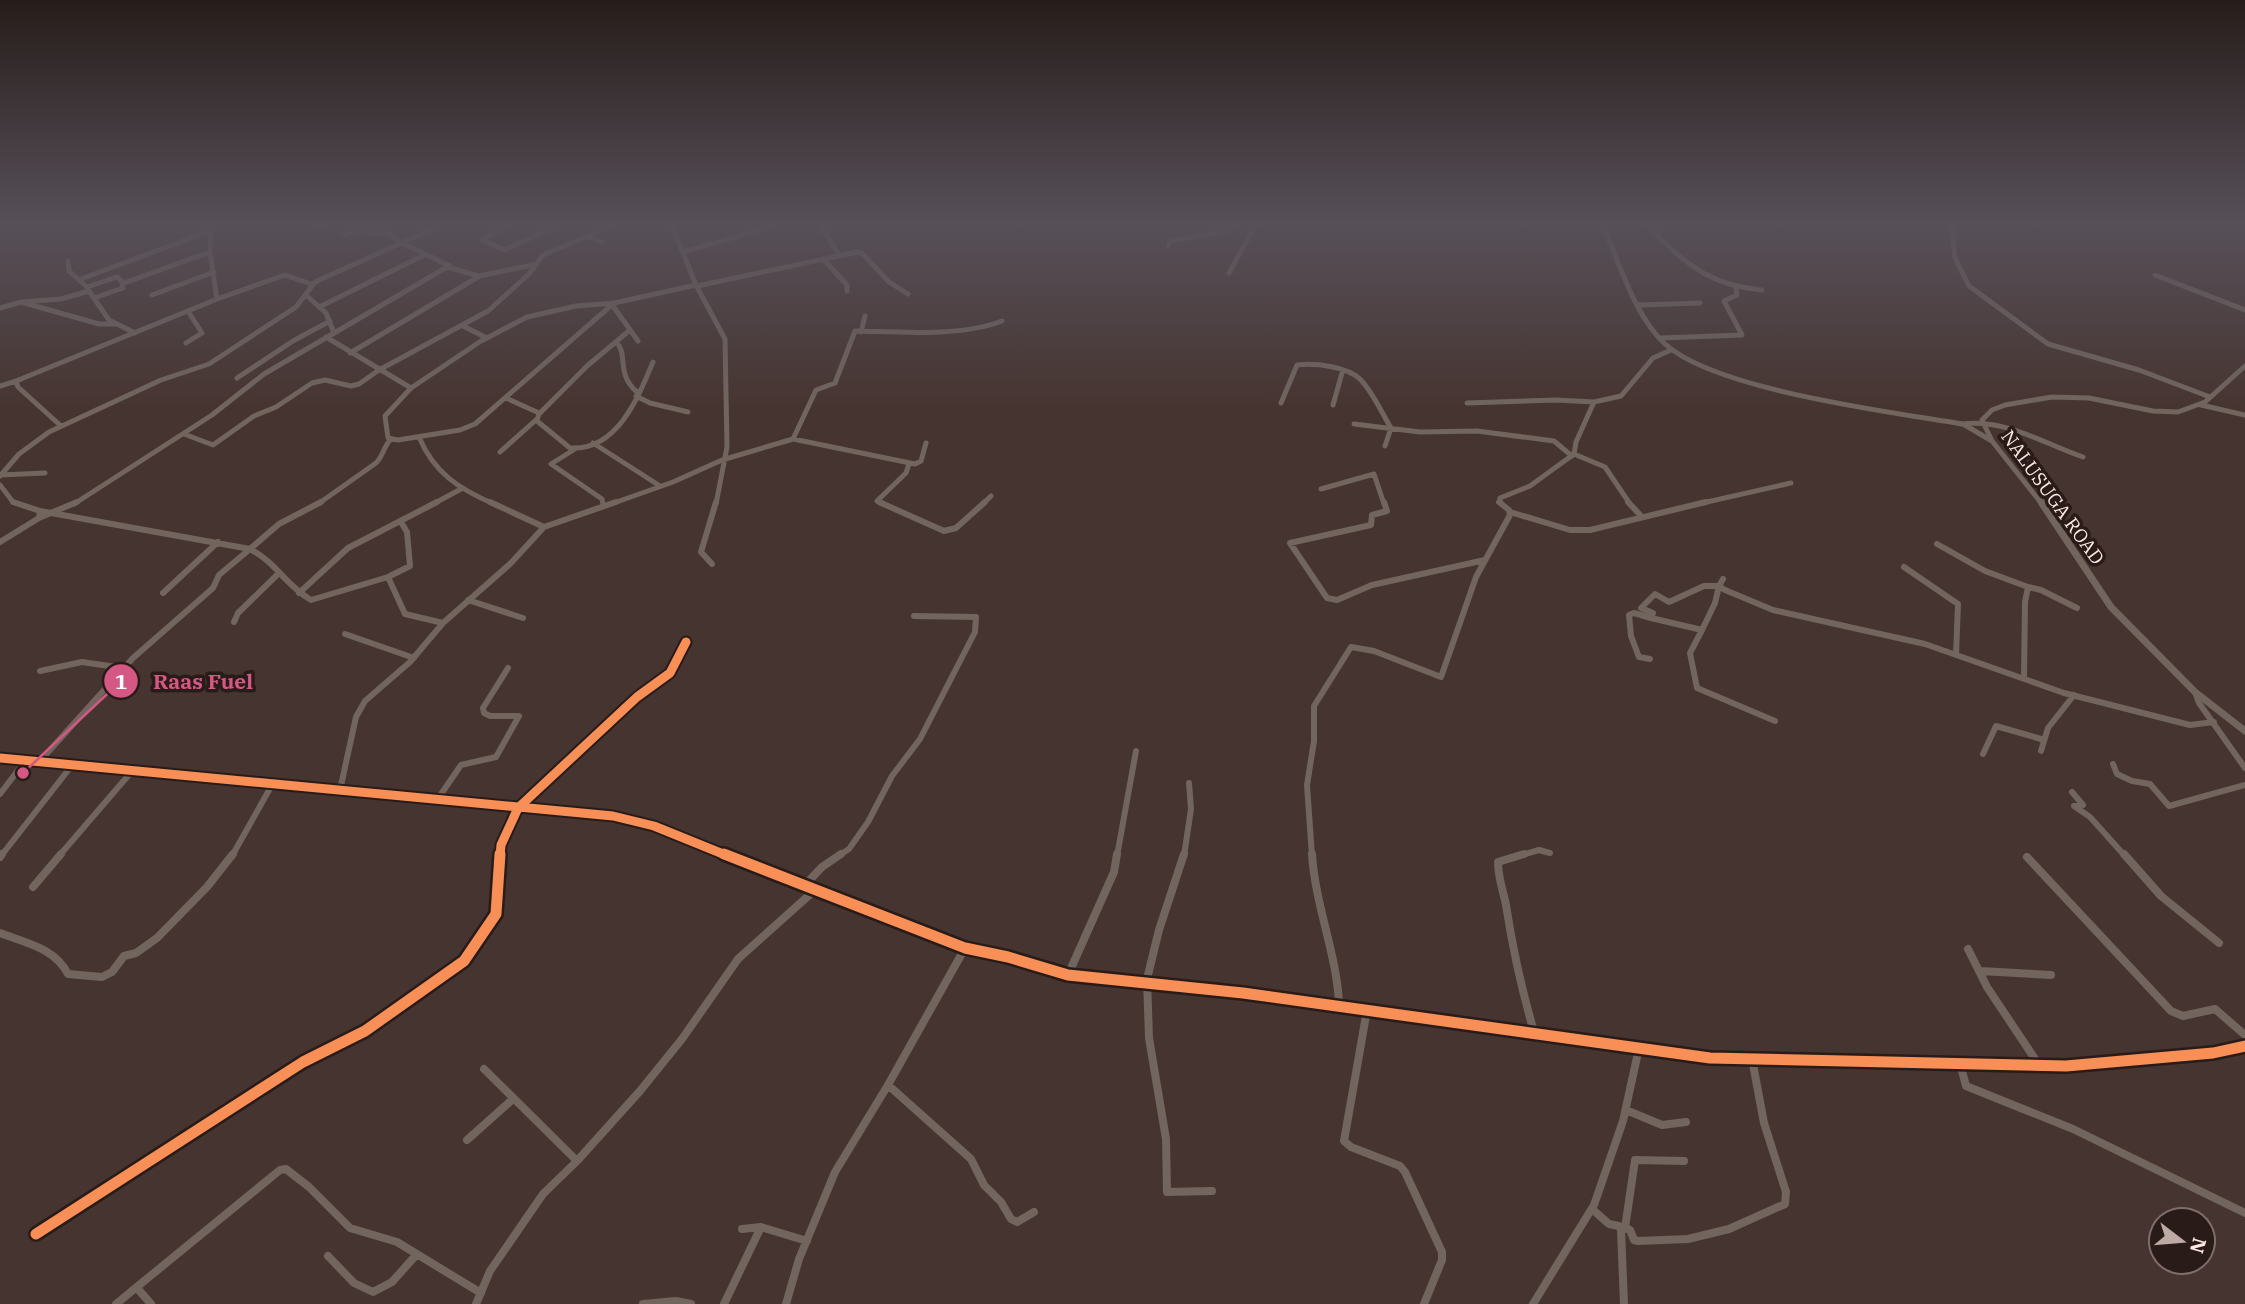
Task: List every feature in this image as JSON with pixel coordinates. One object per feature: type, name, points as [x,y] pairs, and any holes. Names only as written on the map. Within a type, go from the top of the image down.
[{"type":"street","points":[[0,308],[21,302],[61,299],[93,287]]},
{"type":"street","points":[[94,298],[123,287]]},
{"type":"street","points":[[152,295],[174,287]]},
{"type":"street","points":[[216,287],[217,299]]},
{"type":"street","points":[[0,386],[251,287]]},
{"type":"street","points":[[0,476],[31,443],[61,426],[161,380],[209,364],[296,307],[310,287]]},
{"type":"street","points":[[319,307],[360,287]]},
{"type":"street","points":[[0,542],[39,514],[69,507],[219,411],[264,374],[414,287]]},
{"type":"street","points":[[350,353],[461,287]]},
{"type":"street","points":[[184,434],[213,445],[254,416],[276,407],[308,385],[325,380],[354,386],[463,326],[495,305],[514,287]]},
{"type":"street","points":[[391,439],[388,438],[385,416],[411,388],[487,338],[537,314],[576,306],[613,304],[689,287]]},
{"type":"street","points":[[698,287],[726,341],[727,447],[722,460],[714,517],[701,552],[712,564]]},
{"type":"street","points":[[897,287],[908,294]]},
{"type":"street","points":[[1631,287],[1660,338],[1671,350],[1717,373],[1829,399],[1962,424],[1992,441]]},
{"type":"street","points":[[1970,287],[2048,344],[2139,370],[2210,397]]},
{"type":"street","points":[[2185,287],[2245,310]]},
{"type":"street","points":[[1660,338],[1742,335],[1724,301],[1737,295],[1736,288],[1762,290]]},
{"type":"street","points":[[88,289],[115,324]]},
{"type":"street","points":[[306,295],[330,321],[334,333]]},
{"type":"street","points":[[21,302],[99,324],[115,324],[135,333]]},
{"type":"street","points":[[1639,305],[1700,303]]},
{"type":"street","points":[[613,304],[638,341]]},
{"type":"street","points":[[40,761],[123,668],[213,588],[219,575],[279,524],[312,508],[376,463],[383,456],[384,446],[391,439],[419,437],[471,427],[613,304]]},
{"type":"street","points":[[186,343],[202,333],[188,312]]},
{"type":"street","points":[[861,332],[865,316]]},
{"type":"street","points":[[237,378],[293,341],[330,321]]},
{"type":"street","points":[[793,439],[816,390],[831,387],[835,383],[855,331],[986,327],[1002,321]]},
{"type":"street","points":[[463,326],[487,338]]},
{"type":"street","points":[[500,452],[630,331]]},
{"type":"street","points":[[327,337],[411,388]]},
{"type":"street","points":[[616,342],[622,350],[621,371],[628,386],[650,403],[688,412]]},
{"type":"street","points":[[1467,403],[1556,400],[1594,402],[1621,396],[1653,358],[1671,350]]},
{"type":"street","points":[[603,504],[602,499],[551,464],[575,449],[593,443],[622,424],[632,409],[653,362]]},
{"type":"street","points":[[1281,403],[1297,365],[1309,364],[1361,380],[1391,428]]},
{"type":"street","points":[[2201,405],[2245,366]]},
{"type":"street","points":[[1333,405],[1342,373]]},
{"type":"street","points":[[16,381],[18,387],[61,426]]},
{"type":"street","name":"NALUSUGA ROAD","points":[[2201,405],[2188,410],[2162,412],[2087,397],[2045,398],[2004,405],[1992,410],[1982,420],[1992,441],[2048,511],[2111,607],[2195,692],[2245,731]]},
{"type":"street","points":[[506,398],[538,417],[570,448],[575,449]]},
{"type":"street","points":[[1594,402],[1573,455],[1530,486],[1500,498],[1499,502],[1510,512],[1570,530],[1590,530],[1791,483]]},
{"type":"street","points":[[2201,405],[2245,415]]},
{"type":"street","points":[[1962,424],[1982,420],[2020,431],[2058,450],[2083,457]]},
{"type":"street","points":[[1354,424],[1420,432],[1477,431],[1554,441],[1573,455],[1605,467],[1620,493],[1641,516]]},
{"type":"street","points":[[1385,446],[1391,428]]},
{"type":"street","points":[[419,437],[427,461],[463,488],[480,500],[523,514],[544,527]]},
{"type":"street","points":[[340,790],[359,709],[373,693],[414,658],[443,623],[511,563],[544,527],[660,486],[722,460],[793,439],[909,464],[920,463],[926,443]]},
{"type":"street","points":[[593,443],[660,486]]},
{"type":"street","points":[[909,464],[906,473],[877,501],[944,531],[956,528],[991,496]]},
{"type":"street","points":[[0,476],[45,473]]},
{"type":"street","points":[[1321,489],[1374,474],[1387,511],[1372,515],[1371,524],[1290,543],[1327,598],[1337,600],[1347,593],[1367,586],[1448,565],[1485,560]]},
{"type":"street","points":[[0,485],[13,502],[39,514]]},
{"type":"street","points":[[299,593],[348,548],[463,488]]},
{"type":"street","points":[[54,512],[250,549],[274,563],[278,574],[293,591],[311,600],[388,577],[410,566],[407,532],[401,522]]},
{"type":"street","points":[[1339,1002],[1337,971],[1313,872],[1308,826],[1307,785],[1314,741],[1314,706],[1351,647],[1366,647],[1426,674],[1441,677],[1468,599],[1510,512]]},
{"type":"street","points":[[163,593],[218,542]]},
{"type":"street","points":[[1937,544],[1985,571],[2041,590],[2077,608]]},
{"type":"street","points":[[1904,567],[1958,604],[1956,655]]},
{"type":"street","points":[[233,622],[238,613],[278,574]]},
{"type":"street","points":[[388,577],[405,614],[443,623]]},
{"type":"street","points":[[1723,579],[1718,586],[1719,598],[1708,614],[1690,653],[1697,688],[1775,721]]},
{"type":"street","points":[[1651,618],[1653,613],[1641,608],[1654,594],[1669,602],[1704,586],[1718,586],[1734,597],[1756,602],[1773,610],[1925,644],[2074,695],[2190,725],[2214,722]]},
{"type":"street","points":[[2024,678],[2025,602],[2028,587]]},
{"type":"street","points":[[468,600],[523,618]]},
{"type":"street","points":[[1650,659],[1639,657],[1628,627],[1629,615],[1634,613],[1702,630]]},
{"type":"street","points":[[804,886],[822,867],[849,849],[868,822],[892,776],[920,739],[975,632],[976,617],[914,616]]},
{"type":"street","points":[[345,634],[414,658]]},
{"type":"street","points":[[36,1234],[303,1062],[365,1031],[464,961],[496,914],[501,845],[518,808],[637,697],[670,673],[686,642]]},
{"type":"street","points":[[40,671],[82,662],[123,668]]},
{"type":"street","points":[[437,800],[461,765],[496,757],[515,726],[519,716],[516,714],[490,716],[484,713],[483,708],[508,668]]},
{"type":"street","points":[[2195,692],[2199,703],[2245,768]]},
{"type":"street","points":[[2041,751],[2042,739],[2053,718],[2067,707],[2074,695]]},
{"type":"street","points":[[1983,754],[1996,726],[2042,739]]},
{"type":"street","points":[[1068,975],[1114,872],[1136,751]]},
{"type":"street","points":[[0,758],[587,813],[631,820],[682,836],[965,948],[1008,957],[1068,975],[1243,993],[1710,1058],[2066,1066],[2213,1054],[2245,1046]]},
{"type":"street","points":[[0,794],[26,760]]},
{"type":"street","points":[[0,858],[73,764]]},
{"type":"street","points":[[2113,764],[2117,774],[2132,781],[2150,784],[2169,806],[2245,785]]},
{"type":"street","points":[[33,887],[133,770]]},
{"type":"street","points":[[0,933],[51,953],[61,960],[68,974],[91,978],[112,972],[124,956],[136,953],[157,938],[207,887],[235,852],[273,783]]},
{"type":"street","points":[[1189,783],[1189,836],[1184,862],[1152,947],[1147,984],[1151,1049],[1166,1140],[1167,1192],[1212,1191]]},
{"type":"street","points":[[2072,792],[2083,806],[2074,806],[2090,817],[2161,896],[2219,943]]},
{"type":"street","points":[[1535,1035],[1519,983],[1505,899],[1498,878],[1498,862],[1539,850],[1550,853]]},
{"type":"street","points":[[2027,857],[2171,1011],[2183,1016],[2216,1009],[2245,1035]]},
{"type":"street","points":[[477,1304],[490,1271],[543,1194],[577,1161],[668,1056],[738,959],[815,890]]},
{"type":"street","points":[[786,1304],[807,1241],[835,1172],[888,1085],[965,948]]},
{"type":"street","points":[[1968,949],[1987,987],[2039,1065]]},
{"type":"street","points":[[1981,971],[2051,975]]},
{"type":"street","points":[[1367,1010],[1344,1141],[1351,1147],[1400,1166],[1405,1172],[1442,1251],[1442,1260],[1424,1304]]},
{"type":"street","points":[[1533,1304],[1592,1209],[1610,1164],[1626,1111],[1639,1048]]},
{"type":"street","points":[[1592,1209],[1609,1224],[1630,1230],[1634,1240],[1638,1241],[1688,1239],[1729,1229],[1785,1204],[1786,1192],[1764,1123],[1752,1059]]},
{"type":"street","points":[[1960,1063],[1966,1086],[2090,1135],[2245,1213]]},
{"type":"street","points":[[484,1069],[577,1161]]},
{"type":"street","points":[[888,1085],[971,1159],[984,1185],[1001,1202],[1011,1219],[1017,1222],[1034,1212]]},
{"type":"street","points":[[467,1140],[513,1100]]},
{"type":"street","points":[[1626,1111],[1661,1125],[1686,1122]]},
{"type":"street","points":[[1624,1304],[1623,1229],[1635,1160],[1684,1161]]},
{"type":"street","points":[[116,1304],[280,1170],[286,1169],[309,1187],[350,1228],[397,1242],[481,1293]]},
{"type":"street","points":[[743,1229],[761,1227],[807,1241]]},
{"type":"street","points":[[724,1304],[761,1227]]},
{"type":"street","points":[[328,1256],[361,1292],[371,1296],[382,1294],[394,1284],[417,1254]]},
{"type":"street","points":[[137,1288],[151,1304]]},
{"type":"street","points":[[643,1304],[676,1301],[691,1304]]},
{"type":"cycle path","points":[[36,1234],[303,1062],[365,1031],[464,961],[496,914],[501,845],[518,808],[637,697],[670,673],[686,642]]},
{"type":"cycle path","points":[[0,758],[613,816],[654,826],[965,948],[1008,957],[1068,975],[1243,993],[1710,1058],[2066,1066],[2213,1053],[2245,1046]]},
{"type":"place","name":"Raas Fuel","points":[[23,773]]}]
